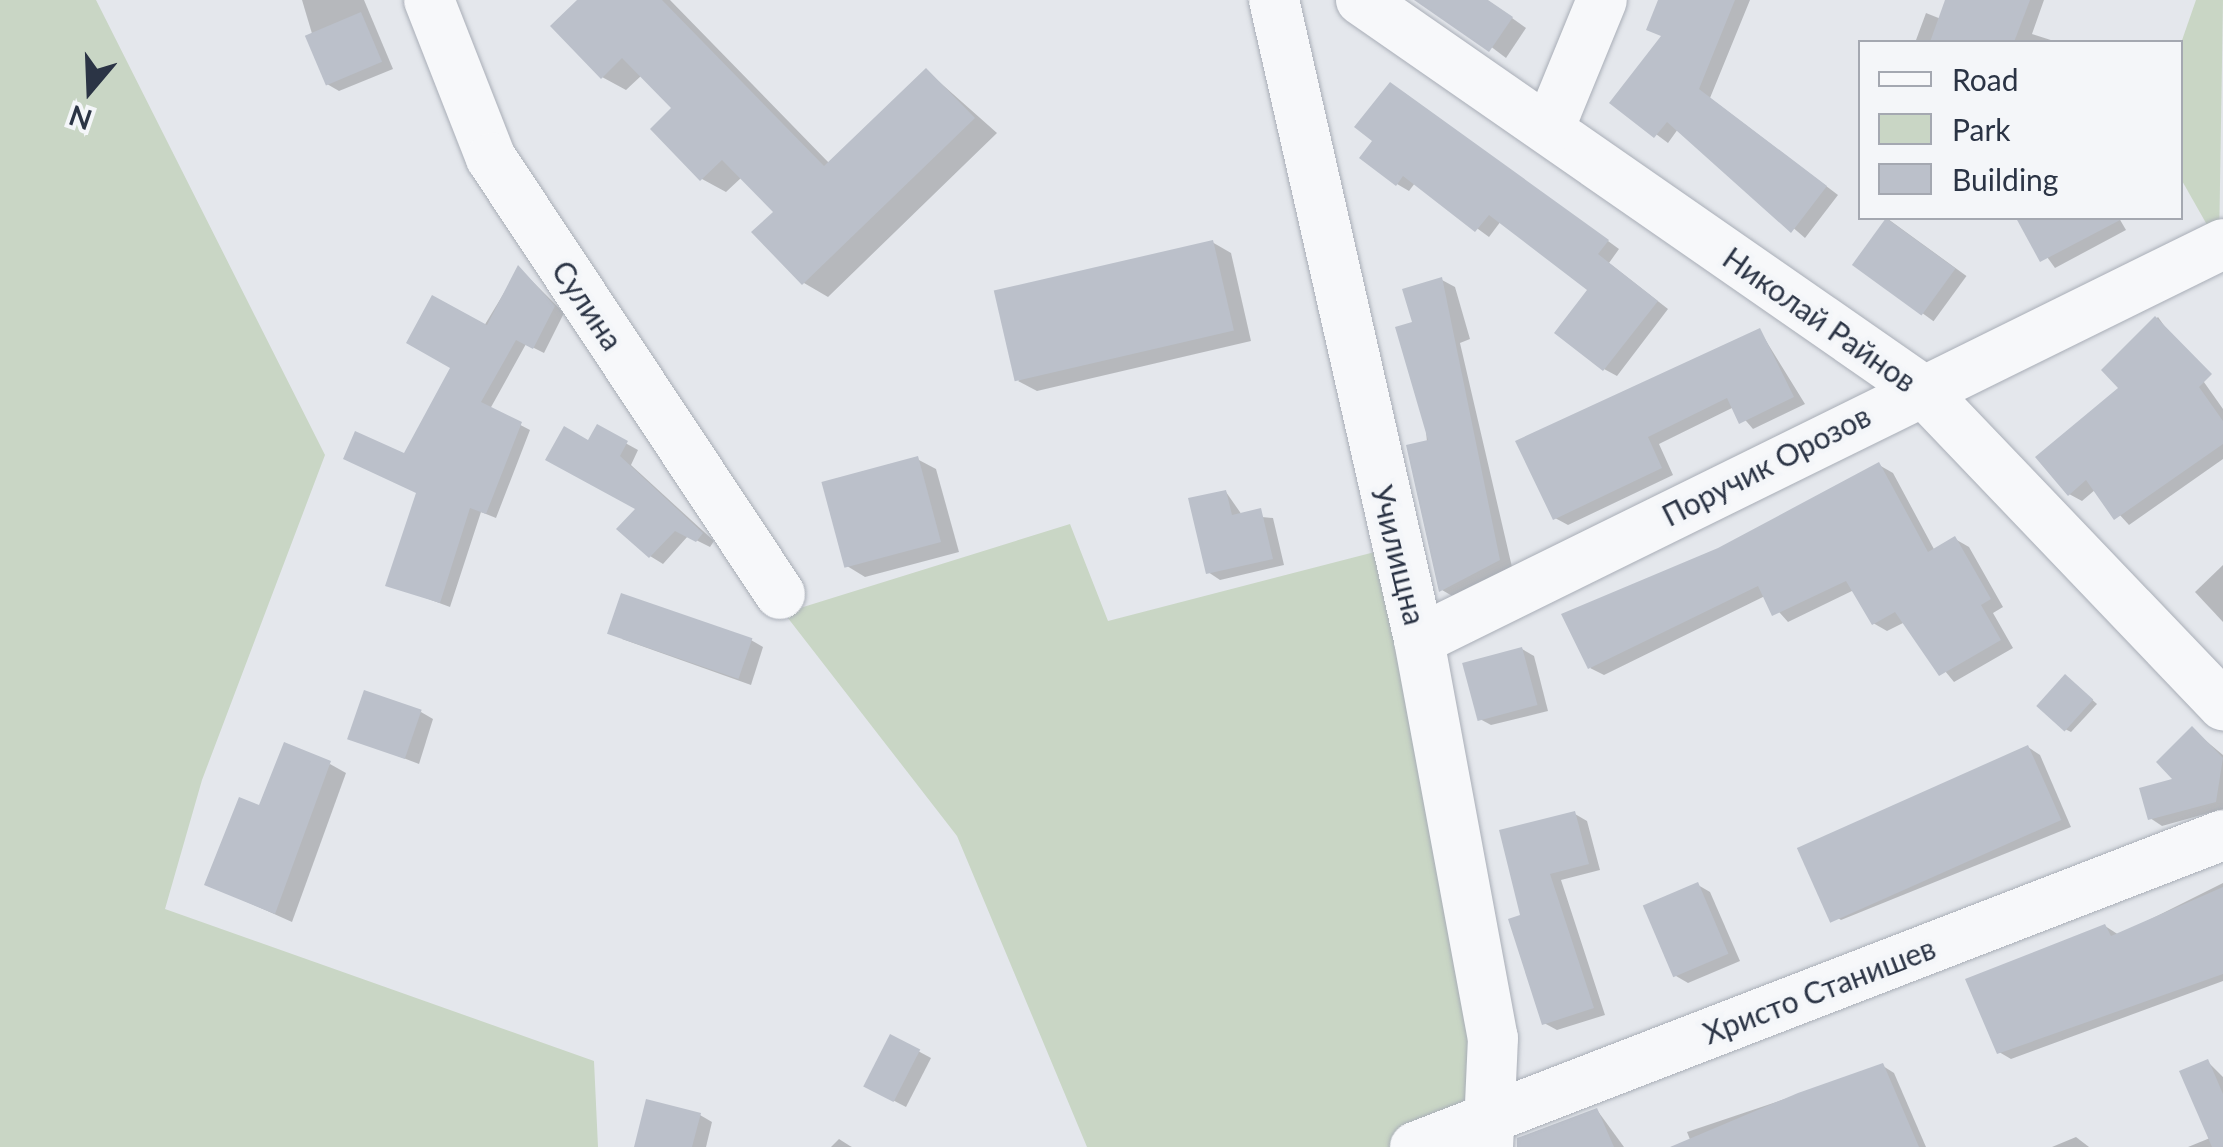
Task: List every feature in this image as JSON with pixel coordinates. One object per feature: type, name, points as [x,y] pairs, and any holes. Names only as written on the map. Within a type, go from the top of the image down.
[{"type":"street","name":"Сулина","points":[[429,0],[490,158],[780,594]]},
{"type":"street","name":"Училищна","points":[[1274,0],[1419,640],[1493,1038],[1492,1131]]},
{"type":"street","name":"Николай Райнов","points":[[1361,0],[1920,388],[2223,704]]},
{"type":"street","points":[[1549,129],[1602,0]]},
{"type":"street","name":"Поручик Орозов","points":[[1419,640],[1920,388],[2223,244]]},
{"type":"street","name":"Христо Станишев","points":[[1415,1147],[1492,1131],[2223,835]]},
{"type":"green space","points":[[0,0],[96,0],[325,455],[202,780],[165,909],[594,1061],[598,1147],[0,1147]]},
{"type":"green space","points":[[2196,0],[2223,0],[2219,246],[2183,183],[2182,40]]},
{"type":"green space","points":[[1070,524],[1108,621],[1398,546],[1496,1077],[1415,1147],[1087,1147],[957,836],[784,613]]},
{"type":"building","points":[[577,0],[662,0],[824,166],[926,68],[975,118],[802,285],[751,232],[773,212],[722,160],[700,181],[650,129],[671,108],[622,58],[601,79],[550,26]]},
{"type":"building","points":[[1414,0],[1488,0],[1513,17],[1489,52]]},
{"type":"building","points":[[1658,0],[1735,0],[1699,89],[1827,186],[1791,233],[1667,122],[1654,138],[1609,103],[1661,36],[1646,30]]},
{"type":"building","points":[[1945,0],[2030,0],[2015,40],[1931,40]]},
{"type":"building","points":[[361,12],[382,62],[326,86],[305,36]]},
{"type":"building","points":[[1390,82],[1609,240],[1598,254],[1658,301],[1603,371],[1554,333],[1587,290],[1489,215],[1475,232],[1403,176],[1396,186],[1359,158],[1372,141],[1354,127]]},
{"type":"building","points":[[1885,220],[1956,269],[1921,315],[1852,265]]},
{"type":"building","points":[[2017,220],[2120,220],[2040,262]]},
{"type":"building","points":[[1213,240],[1234,331],[1015,381],[994,291]]},
{"type":"building","points":[[518,265],[555,306],[533,349],[516,340],[481,402],[522,422],[486,514],[470,508],[440,603],[385,586],[416,493],[343,459],[355,431],[404,453],[450,368],[406,343],[432,295],[487,325]]},
{"type":"building","points":[[1442,277],[1500,560],[1439,592],[1406,445],[1428,440],[1395,327],[1412,322],[1402,289]]},
{"type":"building","points":[[2155,316],[2212,374],[2199,387],[2223,421],[2223,444],[2114,520],[2086,480],[2068,496],[2035,457],[2118,388],[2101,370]]},
{"type":"building","points":[[1760,328],[1794,397],[1739,424],[1727,398],[1648,437],[1662,468],[1553,520],[1515,441]]},
{"type":"building","points":[[597,424],[628,441],[620,456],[703,533],[696,542],[675,531],[649,558],[616,529],[635,509],[545,460],[564,426],[588,440]]},
{"type":"building","points":[[918,456],[941,542],[844,568],[821,482]]},
{"type":"building","points":[[1879,462],[1928,552],[1955,536],[1991,599],[1981,605],[2001,640],[1939,676],[1895,612],[1872,625],[1846,581],[1772,616],[1758,586],[1588,669],[1561,614],[1718,548]]},
{"type":"building","points":[[1226,490],[1232,515],[1261,508],[1273,559],[1206,574],[1188,498]]},
{"type":"building","points":[[621,593],[752,638],[738,679],[607,634]]},
{"type":"building","points":[[1522,647],[1538,705],[1478,721],[1462,663]]},
{"type":"building","points":[[2065,674],[2093,699],[2064,731],[2036,706]]},
{"type":"building","points":[[364,690],[422,710],[405,759],[347,739]]},
{"type":"building","points":[[2192,726],[2223,758],[2216,802],[2148,820],[2139,788],[2172,779],[2156,762]]},
{"type":"building","points":[[284,742],[331,761],[275,914],[204,885],[239,797],[259,805]]},
{"type":"building","points":[[2028,745],[2061,820],[1830,923],[1797,848]]},
{"type":"building","points":[[1575,811],[1589,864],[1550,874],[1594,1008],[1542,1025],[1508,919],[1520,915],[1499,830]]},
{"type":"building","points":[[1698,882],[1728,954],[1673,977],[1643,905]]},
{"type":"building","points":[[2223,887],[2223,974],[1997,1054],[1965,979],[2105,924],[2111,936]]},
{"type":"building","points":[[890,1034],[920,1049],[894,1102],[863,1087]]},
{"type":"building","points":[[2208,1059],[2223,1094],[2223,1147],[2212,1147],[2179,1071]]},
{"type":"building","points":[[1883,1063],[1919,1147],[1670,1147],[1798,1093]]},
{"type":"building","points":[[646,1099],[701,1113],[692,1147],[634,1147]]},
{"type":"building","points":[[1597,1108],[1614,1147],[1517,1147],[1517,1138]]}]
